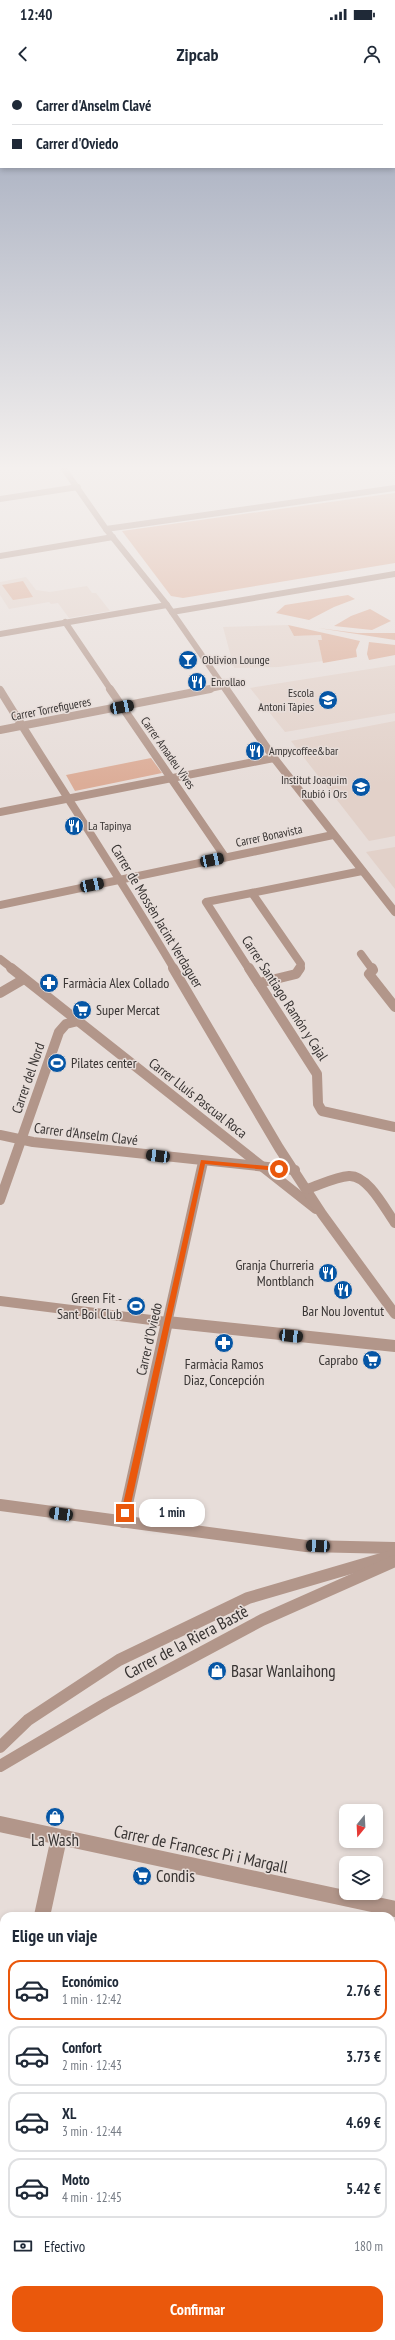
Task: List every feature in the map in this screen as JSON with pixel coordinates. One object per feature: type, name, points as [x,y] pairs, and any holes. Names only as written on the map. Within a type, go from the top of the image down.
[{"type":"street","points":[[143,574],[167,605],[274,758],[362,872],[395,912]]},
{"type":"street","points":[[172,612],[392,574]]},
{"type":"street","points":[[0,634],[167,605]]},
{"type":"street","name":"Carrer Amadeu Vives","points":[[65,622],[225,857]]},
{"type":"street","name":"Carrer Torrefigueres","points":[[0,730],[224,686]]},
{"type":"street","name":"Carrer de Mossèn Jacint Verdaguer","points":[[0,690],[67,799],[121,879],[279,1148],[287,1159]]},
{"type":"street","points":[[0,812],[274,758]]},
{"type":"street","name":"Carrer Bonavista","points":[[0,905],[332,833]]},
{"type":"street","points":[[259,983],[296,974],[300,970],[301,964],[252,893],[362,872]]},
{"type":"street","name":"Carrer Santiago Ramón y Cajal","points":[[252,893],[206,902],[317,1074],[318,1104],[322,1111],[395,1127]]},
{"type":"street","points":[[361,954],[373,970],[369,974],[395,1007]]},
{"type":"street","name":"Carrer Lluís Pascual Roca","points":[[0,959],[322,1214]]},
{"type":"street","points":[[0,994],[24,979]]},
{"type":"street","name":"Carrer del Nord","points":[[0,1200],[59,1032],[66,1024],[78,1021]]},
{"type":"street","name":"Carrer d'Anselm Clavé","points":[[0,1135],[21,1140],[203,1162],[294,1170]]},
{"type":"street","name":"Carrer Lluís Pascual Roca","points":[[287,1159],[322,1214],[395,1314]]},
{"type":"street","name":"Carrer d'Oviedo","points":[[122,1522],[203,1162]]},
{"type":"street","points":[[307,1189],[350,1176],[358,1177],[366,1183],[395,1223]]},
{"type":"street","points":[[0,1301],[168,1322],[395,1346]]},
{"type":"street","points":[[0,1505],[306,1546],[395,1548]]},
{"type":"street","name":"Carrer de la Riera Bastè","points":[[0,1747],[28,1720],[118,1660],[248,1598],[315,1577],[395,1555]]},
{"type":"street","name":"Carrer de la Riera Bastè","points":[[0,1766],[107,1703],[262,1620],[395,1561]]},
{"type":"street","name":"Carrer de Francesc Pi i Margall","points":[[0,1824],[59,1838],[395,1909]]},
{"type":"street","points":[[43,1912],[59,1838]]},
{"type":"shaded area","points":[[155,574],[326,574],[183,598],[171,596]]},
{"type":"shaded area","points":[[26,577],[36,590],[50,592],[87,586],[92,593],[96,593],[110,611],[69,618],[58,603],[51,604],[49,602],[9,609],[0,595],[0,582]]},
{"type":"shaded area","points":[[23,581],[33,597],[13,600],[2,585]]},
{"type":"shaded area","points":[[348,595],[355,599],[334,607],[309,620],[276,613],[285,605]]},
{"type":"shaded area","points":[[370,609],[391,621],[372,630],[334,626],[351,616]]},
{"type":"shaded area","points":[[288,625],[294,636],[321,635],[322,640],[318,640],[323,661],[279,667],[234,668],[223,627]]},
{"type":"shaded area","points":[[288,625],[360,641],[356,650],[357,657],[323,663],[318,640],[322,640],[321,635],[294,636]]},
{"type":"shaded area","points":[[318,628],[357,633],[395,633],[395,640]]},
{"type":"shaded area","points":[[369,642],[395,645],[395,655],[369,660],[367,654]]},
{"type":"shaded area","name":"Escola Antoni Tàpies","points":[[395,665],[395,713],[285,732],[250,688]]},
{"type":"shaded area","name":"Institut Joaquim Rubió i Ors","points":[[395,721],[395,836],[369,841],[291,741]]},
{"type":"shaded area","points":[[151,758],[162,773],[75,791],[66,775]]},
{"type":"shaded area","points":[[395,847],[395,889],[366,852]]},
{"type":"place","name":"Oblivion Lounge","points":[[188,660]]},
{"type":"place","name":"Enrollao","points":[[197,682]]},
{"type":"place","name":"Escola Antoni Tàpies","points":[[328,700]]},
{"type":"place","name":"Ampycoffee&bar","points":[[255,751]]},
{"type":"place","name":"Institut Joaquim Rubió i Ors","points":[[361,787]]},
{"type":"place","name":"La Tapinya","points":[[74,826]]},
{"type":"place","name":"Farmàcia Alex Collado","points":[[49,983]]},
{"type":"place","name":"Super Mercat","points":[[82,1010]]},
{"type":"place","name":"Pilates center","points":[[57,1063]]},
{"type":"place","name":"Granja Churreria Montblanch","points":[[328,1273]]},
{"type":"place","name":"Bar Nou Joventut","points":[[343,1290]]},
{"type":"place","name":"Green Fit - Sant Boi Club","points":[[136,1306]]},
{"type":"place","name":"Farmàcia Ramos Diaz, Concepción","points":[[224,1343]]},
{"type":"place","name":"Caprabo","points":[[372,1360]]},
{"type":"place","name":"Basar Wanlaihong","points":[[217,1671]]},
{"type":"place","name":"La Wash","points":[[55,1817]]},
{"type":"place","name":"Condis","points":[[142,1876]]},
{"type":"route","points":[[125,1513],[203,1162],[279,1169]]}]
